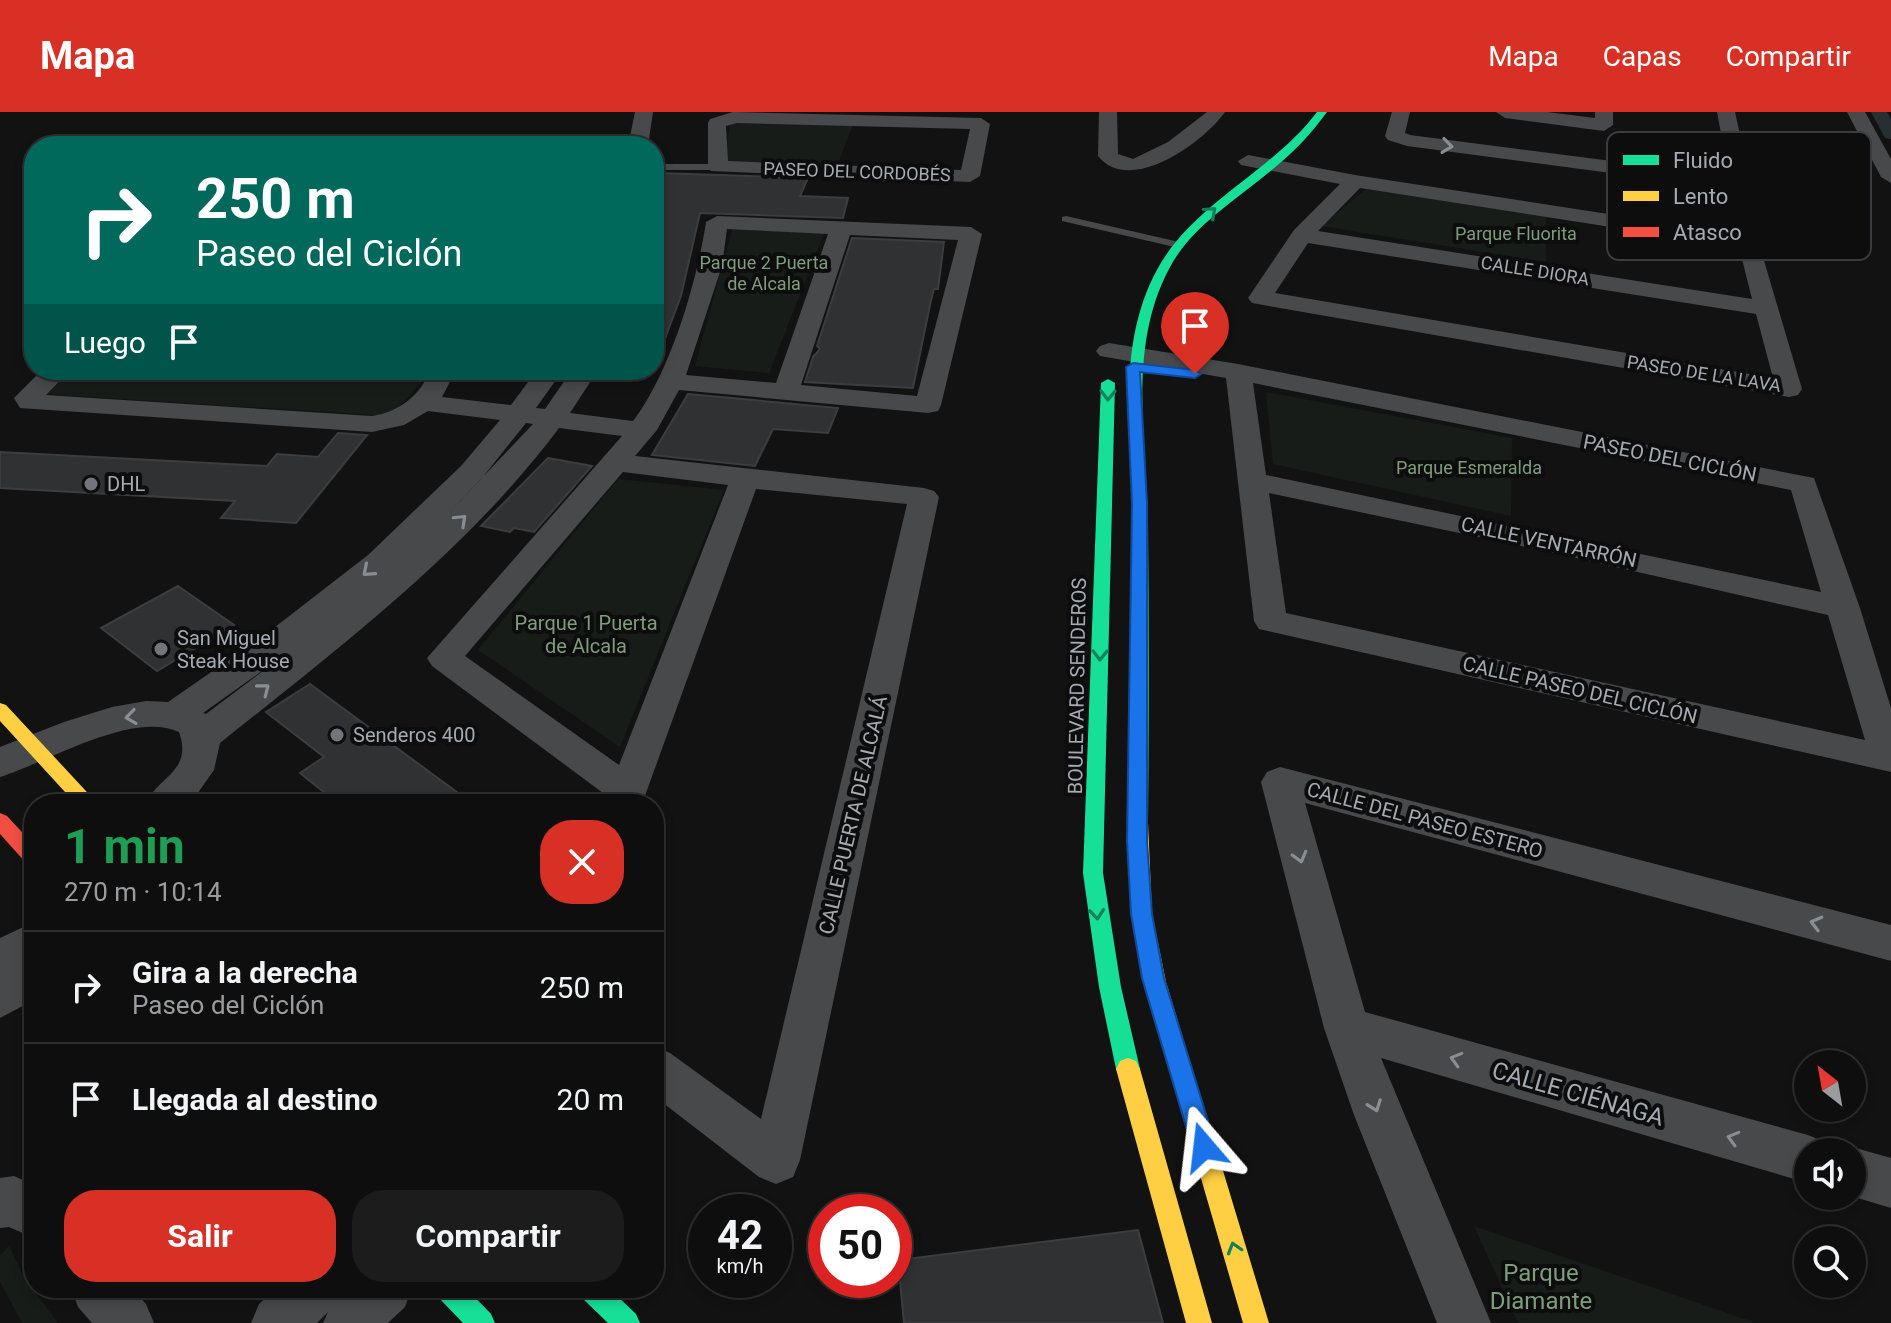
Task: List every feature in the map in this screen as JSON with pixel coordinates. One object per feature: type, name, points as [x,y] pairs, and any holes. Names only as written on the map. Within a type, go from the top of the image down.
[{"type":"main road","name":"BOULEVARD SENDEROS","points":[[1256,1323],[1153,978],[1120,741],[1102,521],[1119,355],[1179,245],[1256,166],[1299,112]]},
{"type":"main road","name":"BOULEVARD SENDEROS","points":[[1207,192],[1293,147],[1322,112]]},
{"type":"main road","name":"BOULEVARD SENDEROS","points":[[1119,355],[1140,504],[1120,741],[1093,873],[1103,962],[1112,1006],[1199,1323]]},
{"type":"main road","points":[[0,710],[79,794]]},
{"type":"main road","points":[[0,821],[24,847]]},
{"type":"main road","points":[[457,1298],[482,1323]]},
{"type":"main road","points":[[601,1298],[627,1323]]},
{"type":"street","points":[[640,136],[644,112]]},
{"type":"street","points":[[1108,112],[1108,156],[1125,165],[1149,161],[1210,120],[1216,112]]},
{"type":"street","points":[[1401,112],[1395,136],[1407,140],[1607,166]]},
{"type":"street","points":[[1505,112],[1604,125],[1604,112]]},
{"type":"street","points":[[1726,112],[1730,132]]},
{"type":"street","points":[[1856,112],[1867,132]]},
{"type":"street","name":"PASEO DEL CORDOBÉS","points":[[735,117],[981,124],[970,176],[718,162],[717,123],[735,117]]},
{"type":"street","points":[[1871,140],[1891,177]]},
{"type":"street","name":"PASEO DE LA LAVA","points":[[1256,166],[1350,185],[1607,222]]},
{"type":"street","name":"PASEO DE LA LAVA","points":[[1350,185],[1302,235],[1260,298],[1789,389],[1754,260]]},
{"type":"street","points":[[622,794],[444,658],[616,462],[648,421],[671,381],[711,266],[717,222],[971,234],[928,405],[671,381]]},
{"type":"street","points":[[786,392],[841,228]]},
{"type":"street","name":"CALLE DIORA","points":[[1302,235],[1767,308]]},
{"type":"street","name":"PASEO DEL CICLÓN","points":[[1119,355],[1244,376],[1804,484],[1889,759]]},
{"type":"street","points":[[1244,376],[1253,481]]},
{"type":"street","points":[[45,380],[31,392],[27,398],[29,402],[372,424],[395,421],[433,386],[542,408],[648,421]]},
{"type":"street","points":[[173,716],[298,645],[432,548],[519,459],[542,408],[548,380]]},
{"type":"street","points":[[542,408],[574,380]]},
{"type":"street","name":"CALLE PUERTA DE ALCALÁ","points":[[616,462],[924,497],[776,1160],[664,1076]]},
{"type":"street","points":[[627,794],[745,479]]},
{"type":"street","name":"CALLE VENTARRÓN","points":[[1253,481],[1545,541],[1844,608]]},
{"type":"street","name":"CALLE PASEO DEL CICLÓN","points":[[1253,481],[1271,621],[1889,759]]},
{"type":"street","points":[[202,737],[298,645]]},
{"type":"street","points":[[0,763],[35,744],[106,721],[139,715],[173,716],[194,724],[202,737],[202,757],[196,770],[173,794]]},
{"type":"street","name":"CALLE DEL PASEO ESTERO","points":[[1460,1323],[1347,1028],[1280,782],[1891,943]]},
{"type":"street","points":[[0,961],[24,946]]},
{"type":"street","points":[[0,998],[24,982]]},
{"type":"street","name":"CALLE CIÉNAGA","points":[[1347,1028],[1794,1155]]},
{"type":"street","points":[[1866,1176],[1891,1183]]},
{"type":"street","points":[[0,1203],[14,1201],[24,1207]]},
{"type":"street","points":[[106,1298],[127,1323]]},
{"type":"street","points":[[278,1323],[304,1298]]},
{"type":"street","points":[[350,1323],[376,1298]]},
{"type":"lane","points":[[664,159],[718,162]]},
{"type":"lane","points":[[664,166],[718,162]]},
{"type":"lane","points":[[1066,219],[1179,245]]},
{"type":"green space","points":[[730,122],[853,124],[837,166],[725,164]]},
{"type":"green space","name":"Parque Fluorita","points":[[1366,189],[1546,216],[1546,262],[1321,226]]},
{"type":"green space","name":"Parque 2 Puerta de Alcala","points":[[733,226],[825,231],[769,373],[695,366]]},
{"type":"green space","points":[[60,380],[423,380],[391,416],[43,394]]},
{"type":"green space","name":"Parque Esmeralda","points":[[1266,392],[1512,438],[1511,516],[1273,464]]},
{"type":"green space","name":"Parque 1 Puerta de Alcala","points":[[618,479],[724,490],[620,747],[478,650]]},
{"type":"green space","name":"Parque Diamante","points":[[1474,1226],[1756,1323],[1518,1323]]},
{"type":"green space","points":[[9,1246],[24,1277],[24,1298],[40,1298],[58,1323],[22,1323],[0,1282],[0,1255]]},
{"type":"building","points":[[664,173],[808,178],[800,196],[848,198],[843,218],[700,213],[681,296],[664,341]]},
{"type":"building","points":[[852,238],[944,242],[938,289],[934,289],[931,300],[913,388],[805,382],[813,357],[820,349],[817,346]]},
{"type":"building","points":[[688,394],[838,408],[828,433],[773,429],[755,466],[652,455]]},
{"type":"building","points":[[338,433],[367,435],[296,523],[221,518],[235,501],[0,488],[0,452],[267,466],[277,454],[318,457]]},
{"type":"building","points":[[548,458],[592,466],[534,532],[514,528],[510,532],[481,526]]},
{"type":"building","name":"San Miguel Steak House","points":[[178,586],[234,625],[157,671],[101,628]]},
{"type":"building","name":"Senderos 400","points":[[310,684],[459,794],[326,794],[300,773],[324,757],[266,712]]},
{"type":"building","points":[[1138,1230],[1163,1323],[904,1323],[902,1298],[912,1298],[912,1258]]},
{"type":"waterway","points":[[1879,112],[1891,134]]},
{"type":"traffic: fast","points":[[1138,823],[1140,519],[1136,391],[1142,329],[1163,269],[1188,235],[1291,148],[1322,112]]},
{"type":"traffic: fast","points":[[1108,383],[1093,873],[1110,987],[1128,1069]]},
{"type":"traffic: fast","points":[[457,1298],[482,1323]]},
{"type":"traffic: fast","points":[[601,1298],[627,1323]]},
{"type":"traffic: slow","points":[[0,710],[79,794]]},
{"type":"traffic: slow","points":[[1138,823],[1142,914],[1155,982],[1256,1323]]},
{"type":"traffic: slow","points":[[1128,1069],[1199,1323]]},
{"type":"traffic: jam","points":[[0,821],[24,847]]},
{"type":"place","name":"DHL","points":[[91,484]]},
{"type":"place","name":"San Miguel Steak House","points":[[161,649]]},
{"type":"place","name":"Senderos 400","points":[[337,735]]},
{"type":"route","points":[[1195,374],[1133,367],[1140,504],[1137,841],[1142,914],[1153,978],[1204,1147]]}]
